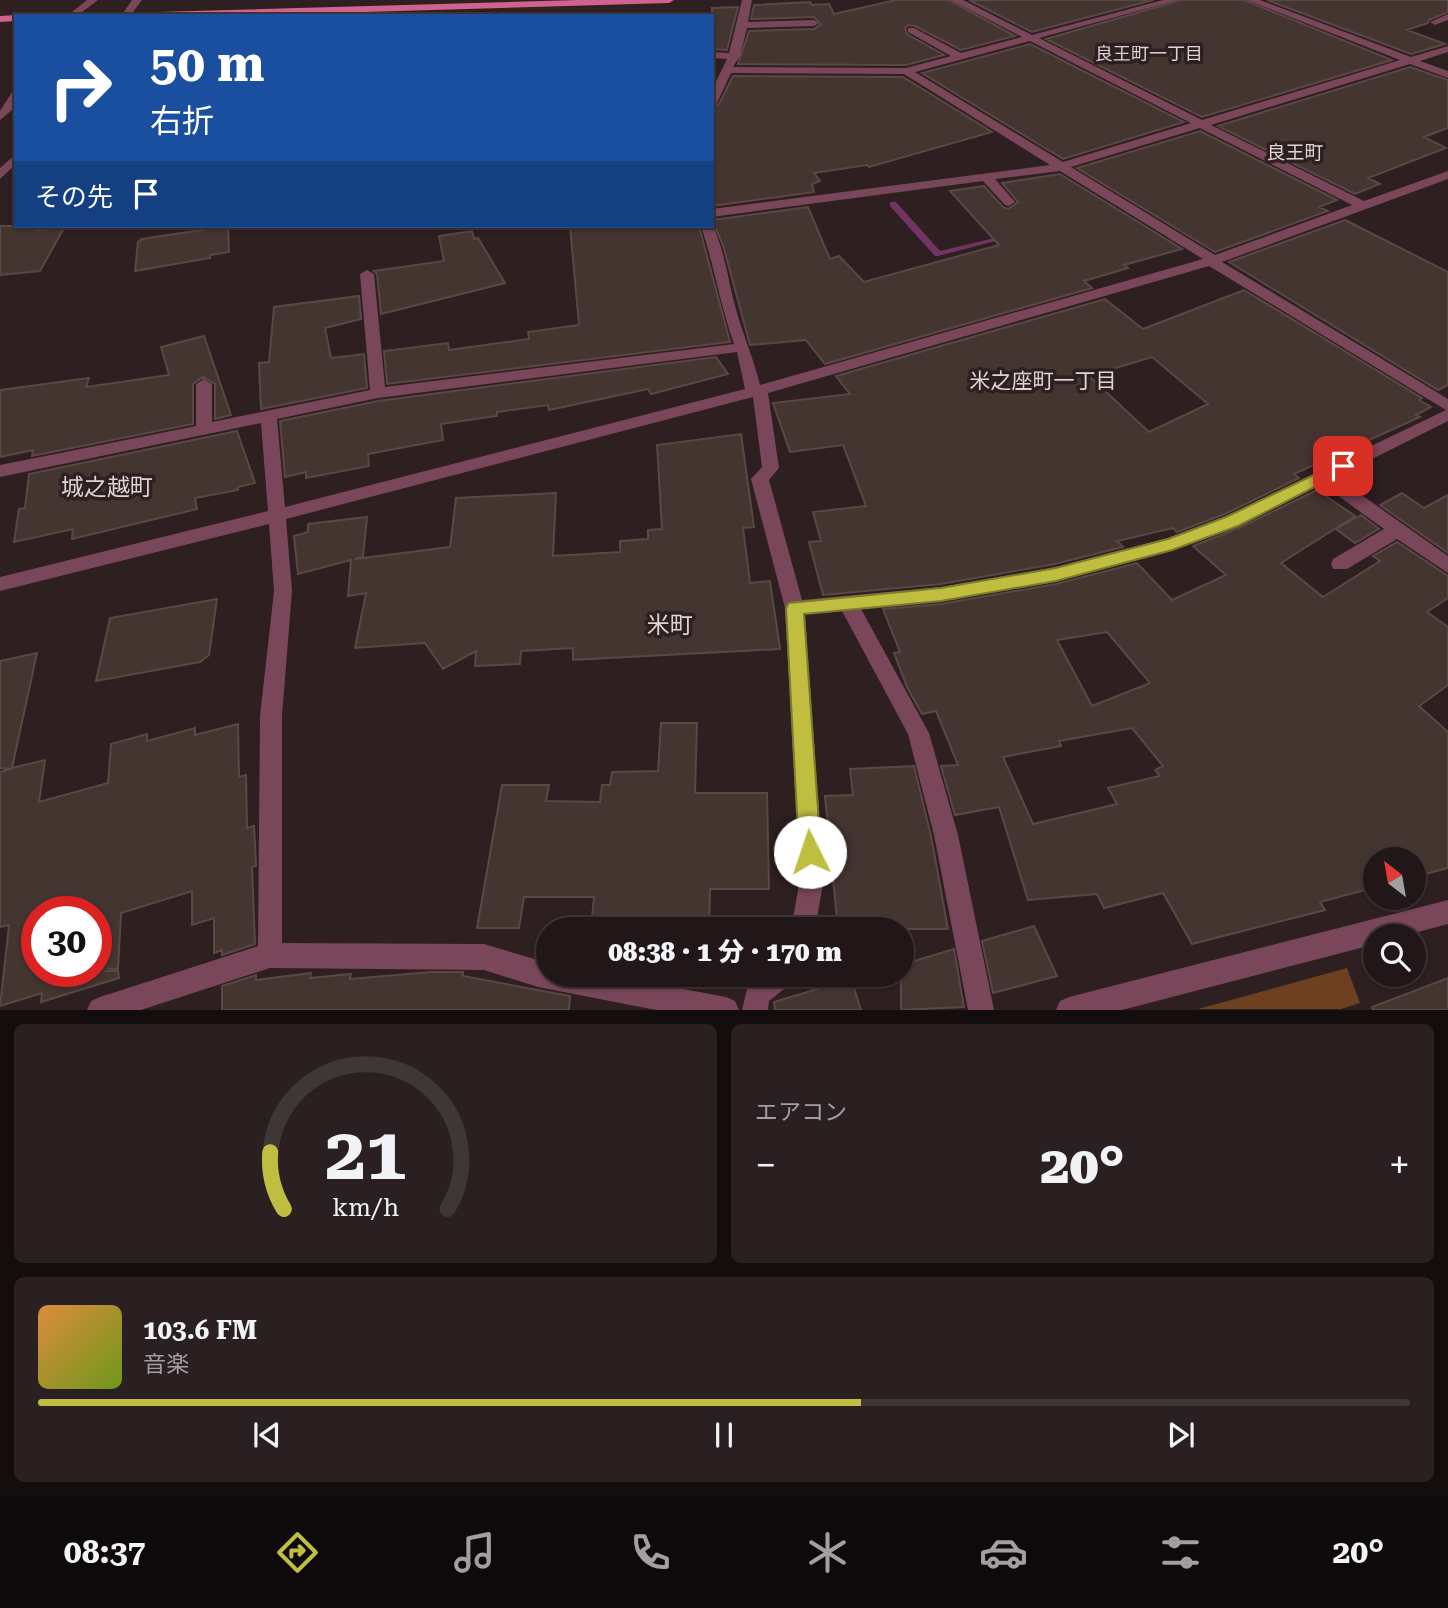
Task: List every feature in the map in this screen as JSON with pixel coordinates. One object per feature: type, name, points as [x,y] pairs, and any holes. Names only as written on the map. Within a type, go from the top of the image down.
[{"type":"main road","points":[[174,14],[477,2],[669,0]]},
{"type":"street","points":[[74,14],[93,0]]},
{"type":"street","points":[[125,14],[137,0]]},
{"type":"street","points":[[714,99],[735,56],[745,25],[747,0]]},
{"type":"street","points":[[957,0],[1363,206]]},
{"type":"street","points":[[729,70],[906,71],[1173,0]]},
{"type":"street","points":[[1252,0],[1448,75]]},
{"type":"street","points":[[1435,22],[1448,17]]},
{"type":"street","points":[[745,25],[814,23]]},
{"type":"street","points":[[911,30],[960,57]]},
{"type":"street","points":[[714,213],[1060,167],[1448,49]]},
{"type":"street","points":[[714,55],[735,56]]},
{"type":"street","points":[[906,71],[1448,406]]},
{"type":"street","points":[[0,117],[14,98]]},
{"type":"street","points":[[0,175],[14,159]]},
{"type":"street","points":[[0,584],[757,391],[1212,261],[1448,175]]},
{"type":"street","points":[[986,177],[1009,202]]},
{"type":"street","points":[[709,228],[720,262],[730,313],[757,391],[771,468],[760,479],[795,608],[812,879],[805,917]]},
{"type":"street","points":[[368,274],[378,393]]},
{"type":"street","points":[[0,471],[378,393],[743,347]]},
{"type":"street","points":[[204,384],[204,429]]},
{"type":"street","points":[[795,608],[941,594],[1056,574],[1172,544],[1232,522],[1448,415]]},
{"type":"street","points":[[269,416],[283,591],[271,716],[270,955]]},
{"type":"street","points":[[1322,476],[1448,566]]},
{"type":"street","points":[[1340,564],[1397,530]]},
{"type":"street","points":[[847,603],[918,733],[946,835],[981,1010]]},
{"type":"street","points":[[1069,1010],[1448,912]]},
{"type":"street","points":[[100,1010],[270,955],[484,957],[538,974],[726,1010]]},
{"type":"street","points":[[755,1010],[757,994],[766,987]]},
{"type":"shaded area","points":[[1347,968],[1360,1003],[1341,1009],[1198,1009]]},
{"type":"building","points":[[896,0],[949,0],[1015,36],[961,50],[908,25],[905,28],[907,34],[944,55],[906,65],[738,64],[749,31],[814,29],[821,24],[814,17],[751,19],[754,5],[810,2],[812,5],[829,4],[834,14]]},
{"type":"building","points":[[969,0],[1153,0],[1032,32]]},
{"type":"building","points":[[1181,0],[1244,0],[1392,60],[1202,117],[1046,39]]},
{"type":"building","points":[[1267,0],[1448,0],[1448,12],[1407,30],[1445,44],[1411,54]]},
{"type":"building","points":[[738,7],[727,50],[714,49],[712,8]]},
{"type":"building","points":[[1030,44],[1184,122],[1063,159],[922,73]]},
{"type":"building","points":[[1410,67],[1448,80],[1448,128],[1424,137],[1446,148],[1368,178],[1380,184],[1355,194],[1218,126]]},
{"type":"building","points":[[733,76],[903,77],[992,132],[869,167],[867,165],[814,173],[820,181],[812,184],[814,192],[714,206],[714,107],[719,104]]},
{"type":"building","points":[[1200,131],[1337,200],[1319,207],[1328,211],[1215,252],[1077,168]]},
{"type":"building","points":[[1060,174],[1182,249],[1124,265],[1128,268],[1084,281],[1092,288],[825,364],[806,340],[750,345],[714,220],[808,207],[830,259],[839,256],[864,282],[999,245],[950,191],[984,186],[1008,209],[1018,202],[1002,183]]},
{"type":"building","points":[[1345,220],[1448,272],[1448,385],[1438,390],[1229,262]]},
{"type":"building","points":[[0,226],[38,228],[37,230],[64,228],[40,271],[0,275]]},
{"type":"building","points":[[228,228],[229,252],[210,255],[210,258],[135,271],[138,242],[142,239]]},
{"type":"building","points":[[570,228],[700,228],[730,342],[387,384],[384,351],[448,343],[449,350],[529,339],[528,332],[579,325]]},
{"type":"building","points":[[472,231],[474,239],[478,238],[505,283],[381,314],[377,274],[374,271],[444,261],[439,236]]},
{"type":"building","points":[[1244,290],[1422,398],[1419,400],[1431,407],[1416,415],[1420,417],[1294,474],[1299,478],[1225,514],[1177,532],[1173,528],[1117,541],[1123,547],[1055,564],[941,584],[823,595],[809,542],[821,541],[813,512],[866,506],[843,445],[790,452],[773,403],[850,394],[836,376],[1105,299],[1143,329]],"holes":[[[1152,357],[1208,404],[1149,432],[1089,376]]]},
{"type":"building","points":[[359,296],[361,319],[325,328],[331,358],[364,354],[367,388],[261,409],[259,363],[269,362],[274,307]]},
{"type":"building","points":[[204,336],[231,415],[215,419],[215,384],[203,377],[193,384],[193,424],[32,456],[33,450],[0,457],[0,390],[89,378],[86,387],[169,375],[161,347]]},
{"type":"building","points":[[716,357],[728,374],[651,394],[648,389],[549,410],[548,405],[441,424],[443,440],[368,454],[369,466],[306,478],[306,472],[285,477],[280,421],[378,401]]},
{"type":"building","points":[[237,431],[255,483],[238,487],[238,490],[195,498],[197,509],[72,539],[73,529],[14,542],[19,509],[25,508],[29,474]]},
{"type":"building","points":[[741,434],[754,527],[743,528],[750,583],[770,581],[780,649],[573,660],[573,648],[521,651],[520,664],[475,666],[476,651],[443,669],[425,643],[355,648],[366,593],[348,596],[351,560],[298,574],[294,536],[308,532],[308,524],[367,517],[363,557],[355,559],[450,547],[456,498],[556,493],[553,556],[620,552],[620,541],[648,539],[648,530],[662,529],[657,445]]},
{"type":"building","points":[[1317,490],[1355,516],[1281,563],[1323,597],[1380,561],[1373,556],[1397,542],[1448,576],[1448,598],[1427,612],[1448,627],[1448,685],[1419,706],[1448,732],[1448,868],[1426,874],[1426,847],[1363,847],[1363,890],[1320,902],[1325,910],[1192,944],[1163,893],[1104,908],[1097,894],[1028,900],[999,807],[955,815],[941,766],[958,765],[936,711],[922,714],[907,687],[894,653],[900,652],[883,609],[941,604],[1056,584],[1137,563],[1172,600],[1226,575],[1193,546],[1239,528]],"holes":[[[1107,632],[1150,683],[1092,706],[1057,640]],[[1132,728],[1163,766],[1155,770],[1160,776],[1108,788],[1117,804],[1033,824],[1003,757],[1061,746],[1059,741]]]},
{"type":"building","points":[[1402,493],[1424,508],[1448,495],[1448,553],[1380,505]]},
{"type":"building","points":[[1361,515],[1379,529],[1355,543],[1336,529]]},
{"type":"building","points":[[217,599],[209,655],[200,662],[96,681],[110,618]]},
{"type":"building","points":[[37,653],[12,768],[45,760],[39,802],[108,783],[111,744],[147,734],[147,741],[195,728],[195,735],[238,724],[239,777],[246,775],[247,828],[254,826],[256,866],[252,867],[255,944],[222,955],[222,950],[214,953],[214,918],[192,925],[192,891],[121,913],[118,969],[112,969],[112,896],[21,896],[21,987],[90,987],[41,1002],[42,993],[0,1006],[9,925],[0,927],[0,772],[11,769],[0,768],[0,661]]},
{"type":"building","points":[[661,723],[697,723],[695,793],[767,793],[769,889],[710,889],[709,917],[592,917],[594,897],[524,897],[519,928],[477,928],[502,785],[549,785],[546,801],[600,802],[602,785],[610,785],[612,772],[658,771]]},
{"type":"building","points":[[914,766],[931,836],[948,929],[914,929],[914,917],[837,917],[825,796],[853,795],[850,769]]},
{"type":"building","points":[[1034,926],[1057,976],[993,993],[982,941]]},
{"type":"building","points":[[954,949],[964,1007],[901,1010],[901,987],[914,987],[914,961]]},
{"type":"building","points":[[112,971],[118,971],[119,978],[112,980]]},
{"type":"building","points":[[463,972],[463,976],[570,996],[569,1010],[222,1010],[222,986],[256,975],[256,980],[311,973],[310,978],[351,974],[350,979]]},
{"type":"building","points":[[1448,978],[1448,1010],[1373,1010],[1372,1007]]},
{"type":"building","points":[[824,987],[854,987],[861,1010],[775,1010],[774,1002]]},
{"type":"waterway","points":[[893,204],[938,254],[1007,237]]},
{"type":"district","name":"良王町一丁目","points":[[1149,53]]},
{"type":"district","name":"良王町","points":[[1295,152]]},
{"type":"district","name":"米之座町一丁目","points":[[1043,381]]},
{"type":"district","name":"城之越町","points":[[107,487]]},
{"type":"district","name":"米町","points":[[670,625]]},
{"type":"route","points":[[810,852],[795,608],[941,594],[1056,574],[1172,544],[1232,522],[1343,466]]}]
